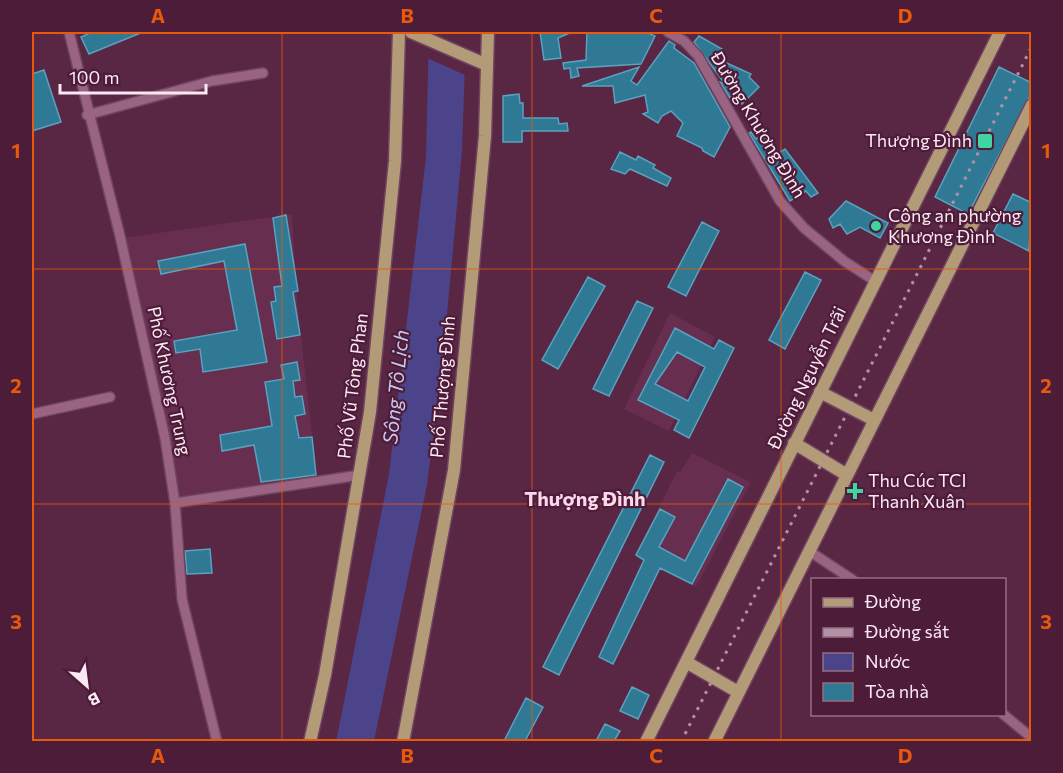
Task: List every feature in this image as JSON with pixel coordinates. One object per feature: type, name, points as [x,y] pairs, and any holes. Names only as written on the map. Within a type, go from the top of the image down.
[{"type":"main road","name":"Phố Vũ Tông Phan","points":[[310,741],[325,675],[370,412],[395,161],[399,32]]},
{"type":"main road","name":"Phố Thượng Đình","points":[[403,741],[454,470],[485,136],[488,32]]},
{"type":"main road","name":"Đường Nguyễn Trãi","points":[[646,741],[1000,32]]},
{"type":"main road","points":[[415,33],[487,65]]},
{"type":"main road","points":[[714,741],[1032,105]]},
{"type":"main road","points":[[820,392],[874,420]]},
{"type":"main road","points":[[794,443],[847,475]]},
{"type":"main road","points":[[686,662],[738,692]]},
{"type":"street","name":"Phố Khương Trung","points":[[69,32],[87,115],[136,305],[138,327],[165,438],[175,503],[182,599],[217,741]]},
{"type":"street","name":"Đường Khương Đình","points":[[668,32],[684,41],[698,56],[780,201],[804,228],[844,261],[875,281]]},
{"type":"street","points":[[87,115],[212,81],[263,73]]},
{"type":"street","points":[[32,414],[111,398]]},
{"type":"street","points":[[175,503],[360,475]]},
{"type":"street","points":[[809,551],[851,578]]},
{"type":"street","points":[[1005,716],[1032,738]]},
{"type":"shaded area","points":[[292,214],[297,299],[317,481],[179,500],[123,238]]},
{"type":"shaded area","points":[[670,313],[715,337],[669,431],[624,409]]},
{"type":"shaded area","points":[[692,453],[751,482],[696,587],[635,555],[677,471],[680,472]]},
{"type":"water","points":[[429,32],[466,32],[462,151],[443,358],[427,485],[374,741],[336,742],[389,474],[426,157]]},
{"type":"pier","points":[[426,32],[469,32],[467,76],[425,57]]},
{"type":"building","points":[[92,32],[143,32],[89,54],[81,37]]},
{"type":"building","points":[[540,32],[572,32],[558,38],[561,58],[544,60]]},
{"type":"building","points":[[587,32],[646,32],[655,36],[641,64],[577,68],[579,76],[571,78],[570,68],[564,69],[563,63],[586,60]]},
{"type":"building","points":[[699,36],[722,49],[718,59],[751,74],[749,77],[759,87],[742,104],[733,95],[730,98],[720,82],[725,84],[694,42]]},
{"type":"building","points":[[669,41],[675,45],[674,48],[694,63],[730,127],[714,157],[702,148],[677,136],[683,123],[671,111],[662,116],[658,123],[643,114],[648,112],[645,95],[615,103],[613,86],[582,86],[639,67],[631,81],[637,85]]},
{"type":"building","points":[[999,67],[1032,83],[1032,92],[968,214],[935,197]]},
{"type":"building","points":[[44,70],[61,122],[32,131],[32,74]]},
{"type":"building","points":[[519,94],[520,103],[523,103],[523,118],[558,118],[559,124],[567,123],[568,131],[522,131],[522,142],[503,142],[503,96]]},
{"type":"building","points":[[751,132],[756,139],[763,134],[779,153],[785,149],[818,193],[811,197],[806,191],[790,201],[749,133]]},
{"type":"building","points":[[620,152],[636,160],[638,156],[655,165],[653,168],[671,178],[667,186],[630,169],[625,174],[611,169]]},
{"type":"building","points":[[1013,194],[1032,203],[1029,251],[993,233]]},
{"type":"building","points":[[846,201],[888,223],[880,238],[860,227],[847,234],[840,224],[833,228],[829,219]]},
{"type":"building","points":[[286,215],[298,291],[293,292],[300,335],[277,339],[271,302],[276,301],[274,287],[282,286],[273,218]]},
{"type":"building","points":[[702,222],[719,231],[686,296],[668,287]]},
{"type":"building","points":[[245,244],[267,362],[203,372],[200,349],[176,353],[174,341],[237,330],[224,261],[161,274],[158,261]]},
{"type":"building","points":[[805,272],[821,280],[785,349],[769,340]]},
{"type":"building","points":[[588,277],[605,286],[558,369],[542,360]]},
{"type":"building","points":[[637,301],[653,308],[609,396],[593,389]]},
{"type":"building","points":[[675,328],[714,349],[719,340],[734,348],[689,438],[674,430],[679,420],[638,400]],"holes":[[[677,352],[705,367],[688,401],[655,384]]]},
{"type":"building","points":[[297,362],[300,380],[293,381],[295,397],[302,396],[305,414],[295,416],[299,438],[312,437],[316,475],[261,482],[254,445],[222,451],[220,435],[272,426],[265,382],[284,379],[281,365]]},
{"type":"building","points":[[650,455],[664,462],[559,675],[543,667]]},
{"type":"building","points":[[728,479],[743,487],[692,584],[660,568],[613,664],[599,657],[644,560],[636,555],[660,509],[675,517],[659,547],[685,561]]},
{"type":"building","points":[[210,549],[212,573],[187,574],[185,551]]},
{"type":"building","points":[[632,687],[649,695],[638,719],[620,711]]},
{"type":"building","points":[[526,698],[543,707],[525,741],[504,741]]},
{"type":"building","points":[[605,724],[620,731],[614,741],[596,741]]},
{"type":"railway","points":[[681,742],[1032,46]]},
{"type":"place","name":"Thượng Đình","points":[[985,141]]},
{"type":"place","name":"Công an phường Khương Đình","points":[[876,226]]},
{"type":"place","name":"Thu Cúc TCI Thanh Xuân","points":[[855,491]]},
{"type":"district","name":"Thượng Đình","points":[[585,499]]},
{"type":"water label","name":"Sông Tô Lịch","points":[[396,387]]}]
